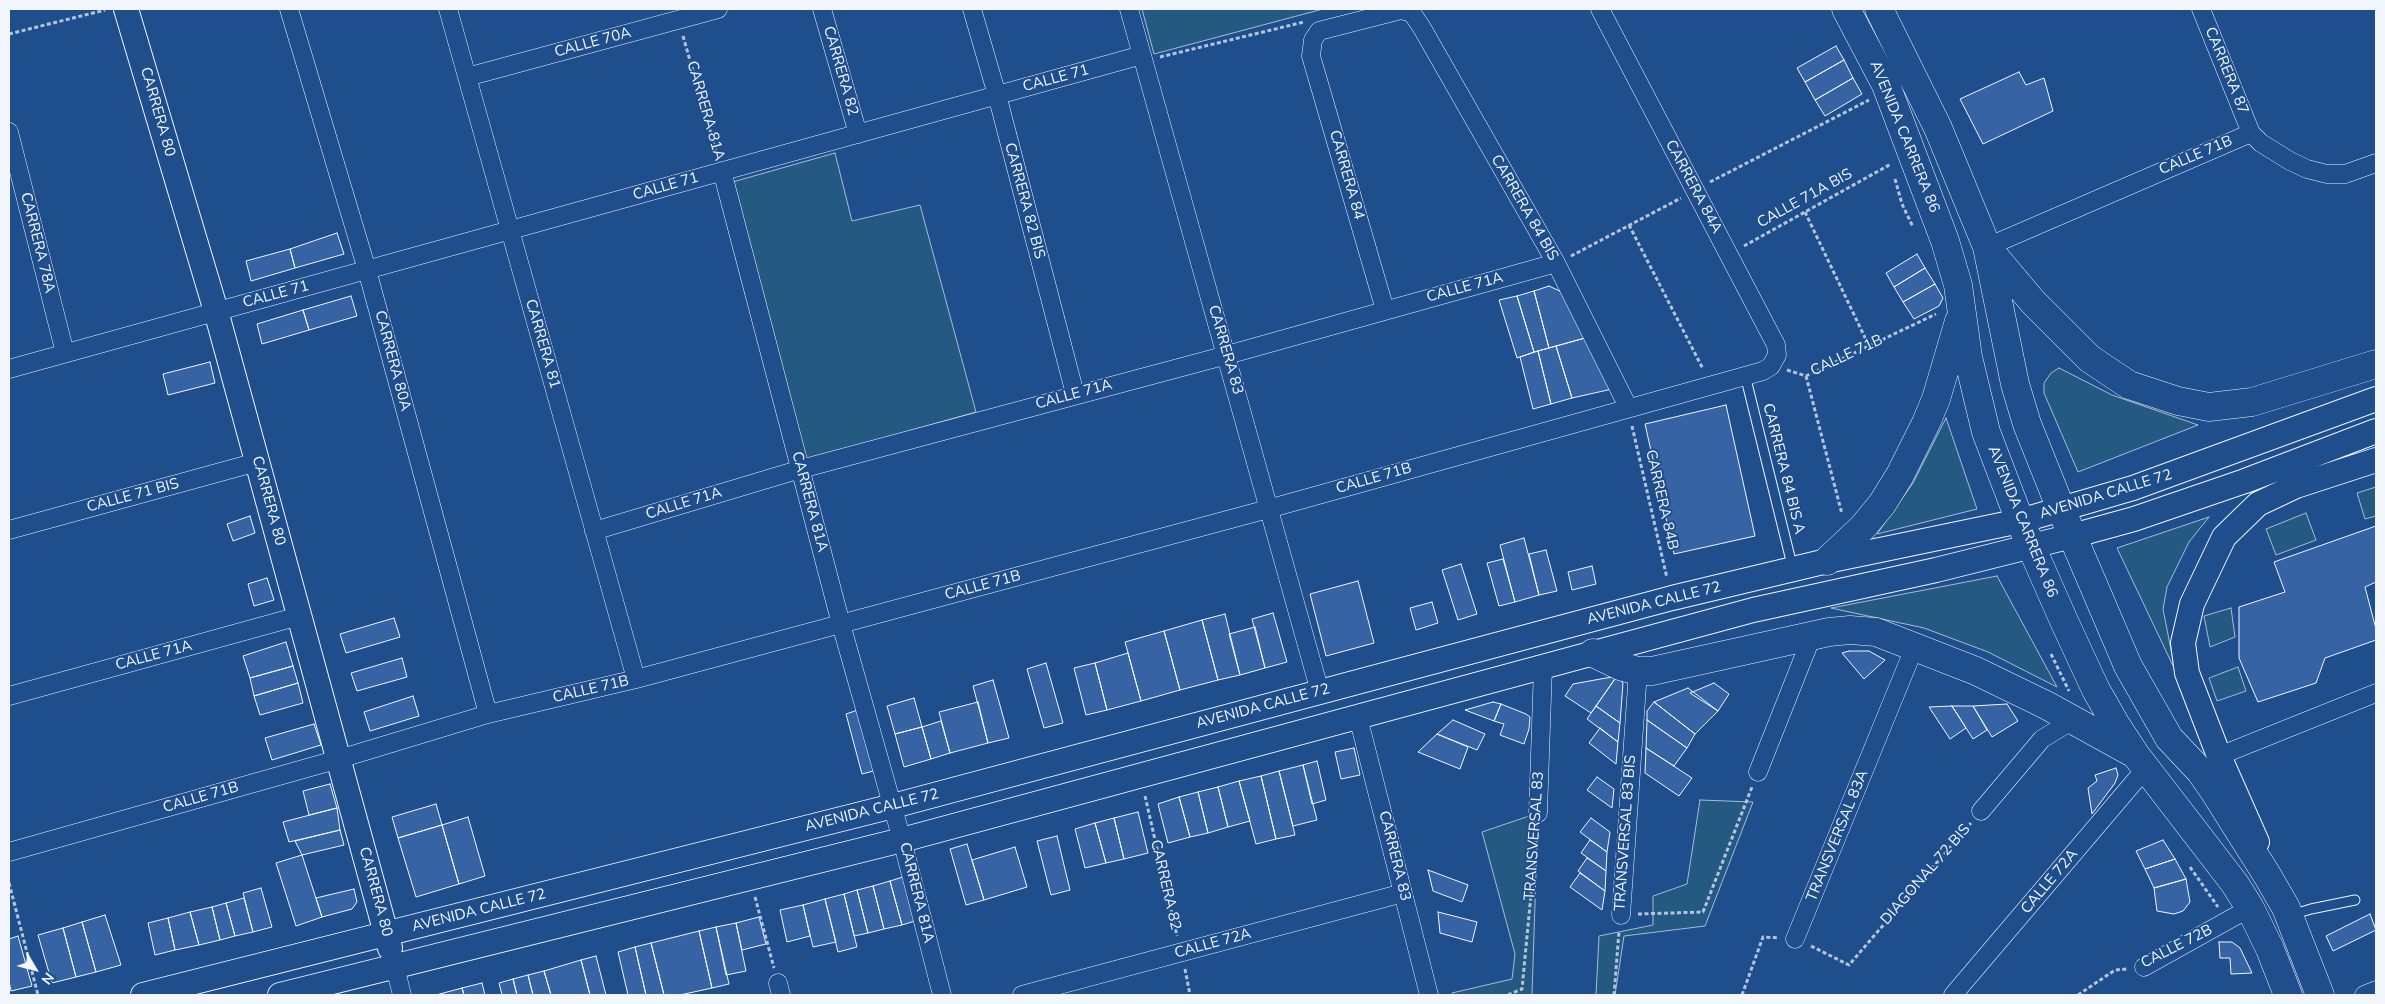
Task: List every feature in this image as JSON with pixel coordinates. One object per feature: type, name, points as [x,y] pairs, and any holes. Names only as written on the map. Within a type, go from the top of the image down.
[{"type":"main road","name":"CARRERA 80","points":[[126,9],[216,312],[395,967]]},
{"type":"main road","name":"AVENIDA CARRERA 86","points":[[1846,9],[1886,85],[1913,152],[1952,263],[1950,313],[1968,356],[1979,408],[1989,441],[2031,547],[2096,690],[2141,761],[2235,884],[2239,914],[2270,949],[2288,995]]},
{"type":"main road","name":"AVENIDA CARRERA 86","points":[[1879,9],[1938,128],[1987,247],[2021,405],[2061,510],[2128,666],[2170,738],[2200,771],[2214,791],[2287,912],[2320,995]]},
{"type":"main road","points":[[1987,247],[2033,302],[2090,359],[2129,385],[2178,402],[2209,407],[2252,402],[2376,364]]},
{"type":"main road","points":[[1827,561],[1863,528],[1882,504],[1900,475],[1926,423],[1936,399],[1950,313]]},
{"type":"main road","name":"AVENIDA CALLE 72","points":[[143,995],[894,806],[1672,598],[1827,561],[2020,521],[2061,510],[2170,475],[2290,429],[2376,399]]},
{"type":"main road","name":"AVENIDA CALLE 72","points":[[280,995],[902,840],[1753,610],[2072,536],[2134,519],[2218,490],[2376,431]]},
{"type":"main road","points":[[2287,912],[2219,756],[2187,673],[2183,643],[2192,604],[2220,544],[2224,537],[2258,504],[2296,486],[2376,460]]},
{"type":"main road","points":[[1593,653],[1638,671],[1665,669],[1812,636],[1850,630],[1876,632],[1976,671],[2046,705],[2141,761]]},
{"type":"street","name":"CARRERA 80A","points":[[289,9],[367,270],[488,714]]},
{"type":"street","name":"CARRERA 81","points":[[448,9],[636,679]]},
{"type":"street","name":"CALLE 70A","points":[[467,77],[718,9]]},
{"type":"street","name":"CARRERA 82","points":[[822,9],[858,134]]},
{"type":"street","name":"CARRERA 82 BIS","points":[[972,9],[997,95],[1075,394]]},
{"type":"street","name":"CARRERA 83","points":[[1129,9],[1320,692]]},
{"type":"street","name":"CARRERA 84A","points":[[1600,9],[1776,345],[1777,355],[1771,366]]},
{"type":"street","name":"CARRERA 87","points":[[2202,9],[2251,133]]},
{"type":"street","name":"CARRERA 84 BIS","points":[[1316,36],[1401,10],[1412,13],[1556,264],[1628,407]]},
{"type":"street","name":"CARRERA 84","points":[[1316,36],[1311,56],[1385,310]]},
{"type":"street","name":"CALLE 71","points":[[9,369],[1142,55]]},
{"type":"street","name":"CARRERA 78A","points":[[9,132],[65,353]]},
{"type":"street","name":"CALLE 71B","points":[[1987,247],[2251,133],[2275,154],[2307,169],[2328,174],[2345,174],[2376,164]]},
{"type":"street","name":"CARRERA 81A","points":[[722,171],[841,624],[894,806],[942,995]]},
{"type":"street","name":"CALLE 71A","points":[[594,531],[801,469],[1075,394],[1227,355],[1556,264]]},
{"type":"street","name":"CALLE 71B","points":[[9,852],[339,759],[488,714],[636,679],[1268,509],[1746,375],[1771,366]]},
{"type":"street","name":"CALLE 71 BIS","points":[[9,530],[257,462]]},
{"type":"street","name":"CALLE 71A","points":[[9,696],[300,616]]},
{"type":"street","points":[[1758,772],[1812,636]]},
{"type":"street","name":"TRANSVERSAL 83A","points":[[1795,939],[1915,646]]},
{"type":"street","name":"TRANSVERSAL 83","points":[[1538,813],[1543,667]]},
{"type":"street","name":"TRANSVERSAL 83 BIS","points":[[1620,915],[1638,671]]},
{"type":"street","points":[[2219,756],[2376,693]]},
{"type":"street","name":"DIAGONAL 72 BIS","points":[[2042,739],[2048,726],[2046,705]]},
{"type":"street","name":"CARRERA 83","points":[[1358,717],[1429,995]]},
{"type":"street","name":"DIAGONAL 72 BIS","points":[[1981,811],[2042,739],[2073,720]]},
{"type":"street","name":"CALLE 72A","points":[[1953,995],[2141,761]]},
{"type":"street","name":"CALLE 72A","points":[[1022,995],[1403,893]]},
{"type":"street","name":"CALLE 72B","points":[[2144,968],[2239,914]]},
{"type":"street","name":"CARRERA 80","points":[[395,967],[402,995]]},
{"type":"street","points":[[2364,995],[2376,990]]},
{"type":"lane","name":"CARRERA 84 BIS A","points":[[1746,375],[1794,570]]},
{"type":"lane","points":[[2287,912],[2355,900]]},
{"type":"path","points":[[9,34],[109,9]]},
{"type":"path","name":"CARRERA 81A","points":[[679,20],[722,171]]},
{"type":"path","points":[[1142,55],[1162,58],[1311,20],[1316,36]]},
{"type":"path","name":"CALLE 71A BIS","points":[[1729,254],[1892,164]]},
{"type":"path","points":[[1806,212],[1869,346]]},
{"type":"path","points":[[1629,225],[1710,385]]},
{"type":"path","name":"CALLE 71B","points":[[1771,366],[1806,376],[1869,346],[1950,313]]},
{"type":"path","points":[[1806,376],[1842,514]]},
{"type":"path","name":"CARRERA 84B","points":[[1628,407],[1672,598]]},
{"type":"path","points":[[1620,915],[1703,912],[1758,772]]},
{"type":"path","name":"CARRERA 82","points":[[1140,776],[1190,995]]},
{"type":"path","name":"DIAGONAL 72 BIS","points":[[1795,939],[1849,965],[1981,811]]},
{"type":"path","name":"TRANSVERSAL 83","points":[[1508,995],[1522,990],[1538,813]]},
{"type":"path","points":[[2185,860],[2239,914]]},
{"type":"path","points":[[750,878],[780,989]]},
{"type":"path","points":[[9,884],[38,995]]},
{"type":"path","name":"TRANSVERSAL 83 BIS","points":[[1614,995],[1620,915]]},
{"type":"path","points":[[1742,995],[1763,937],[1795,939]]},
{"type":"path","name":"CALLE 72B","points":[[2078,995],[2115,970],[2144,968]]},
{"type":"shaded area","points":[[1142,9],[1323,9],[1154,54]]},
{"type":"shaded area","points":[[835,153],[852,221],[920,205],[976,412],[805,460],[729,183]]},
{"type":"shaded area","points":[[2059,368],[2112,395],[2198,425],[2078,472],[2044,393],[2044,383],[2051,373]]},
{"type":"shaded area","points":[[1946,418],[1977,509],[1877,534],[1913,483]]},
{"type":"shaded area","points":[[2376,487],[2376,516],[2365,519],[2357,493]]},
{"type":"shaded area","points":[[2306,513],[2316,540],[2276,555],[2266,529]]},
{"type":"shaded area","points":[[2209,517],[2189,542],[2167,587],[2163,609],[2175,670],[2117,548]]},
{"type":"shaded area","points":[[1997,576],[2057,687],[1988,652],[1924,628],[1831,608]]},
{"type":"shaded area","points":[[2231,608],[2235,637],[2210,647],[2204,616]]},
{"type":"shaded area","points":[[2238,667],[2246,691],[2217,701],[2209,678]]},
{"type":"shaded area","points":[[1700,800],[1753,802],[1705,926],[1624,936],[1615,995],[1596,995],[1599,936],[1653,925],[1653,896],[1687,884]]},
{"type":"shaded area","points":[[1538,813],[1532,995],[1453,995],[1452,993],[1512,979],[1515,954],[1482,832]]},
{"type":"building","points":[[1836,46],[1844,60],[1805,82],[1797,68]]},
{"type":"building","points":[[1844,60],[1853,78],[1815,100],[1805,82]]},
{"type":"building","points":[[2019,72],[2026,85],[2044,78],[2053,111],[1983,144],[1960,99]]},
{"type":"building","points":[[1853,78],[1862,94],[1825,116],[1815,100]]},
{"type":"building","points":[[337,233],[344,254],[295,268],[290,249]]},
{"type":"building","points":[[290,249],[295,268],[251,281],[246,261]]},
{"type":"building","points":[[1917,254],[1925,268],[1894,287],[1886,273]]},
{"type":"building","points":[[1925,268],[1935,284],[1903,302],[1894,287]]},
{"type":"building","points":[[1935,284],[1943,298],[1939,306],[1914,319],[1903,302]]},
{"type":"building","points":[[1549,286],[1564,293],[1585,338],[1549,348],[1534,291]]},
{"type":"building","points":[[1534,291],[1549,348],[1534,352],[1517,296]]},
{"type":"building","points":[[351,296],[357,316],[309,330],[303,310]]},
{"type":"building","points":[[1517,296],[1534,352],[1517,358],[1499,300]]},
{"type":"building","points":[[303,310],[309,330],[262,344],[257,324]]},
{"type":"building","points":[[1585,338],[1612,389],[1572,398],[1556,346]]},
{"type":"building","points":[[1556,346],[1572,398],[1551,404],[1538,351]]},
{"type":"building","points":[[1538,351],[1551,404],[1533,409],[1520,357]]},
{"type":"building","points":[[210,362],[215,383],[168,395],[163,374]]},
{"type":"building","points":[[1726,405],[1755,536],[1674,554],[1645,424]]},
{"type":"building","points":[[250,516],[255,533],[233,541],[227,524]]},
{"type":"building","points":[[2376,526],[2376,582],[2365,587],[2376,629],[2376,640],[2325,658],[2316,683],[2258,702],[2239,658],[2239,607],[2285,592],[2274,562]]},
{"type":"building","points":[[1524,538],[1539,595],[1515,602],[1500,545]]},
{"type":"building","points":[[1546,550],[1557,591],[1539,595],[1529,554]]},
{"type":"building","points":[[1503,559],[1515,602],[1499,606],[1487,563]]},
{"type":"building","points":[[1461,564],[1477,614],[1458,620],[1442,570]]},
{"type":"building","points":[[1592,566],[1596,584],[1572,590],[1568,572]]},
{"type":"building","points":[[267,578],[274,600],[254,606],[248,584]]},
{"type":"building","points":[[1358,581],[1374,643],[1326,656],[1310,594]]},
{"type":"building","points":[[1432,602],[1438,623],[1416,630],[1410,608]]},
{"type":"building","points":[[1273,613],[1287,662],[1265,668],[1252,619]]},
{"type":"building","points":[[1225,614],[1240,675],[1218,680],[1202,620]]},
{"type":"building","points":[[394,618],[400,637],[346,653],[340,634]]},
{"type":"building","points":[[1202,620],[1218,680],[1180,690],[1164,631]]},
{"type":"building","points":[[1255,627],[1265,668],[1240,675],[1229,634]]},
{"type":"building","points":[[1164,631],[1180,690],[1141,701],[1125,642]]},
{"type":"building","points":[[286,642],[293,666],[250,678],[243,656]]},
{"type":"building","points":[[1869,651],[1885,660],[1864,679],[1842,653]]},
{"type":"building","points":[[1128,653],[1141,701],[1107,710],[1095,663]]},
{"type":"building","points":[[402,658],[407,677],[357,691],[351,673]]},
{"type":"building","points":[[1046,663],[1063,723],[1044,728],[1027,669]]},
{"type":"building","points":[[1095,663],[1107,710],[1086,715],[1074,668]]},
{"type":"building","points":[[293,666],[298,683],[254,696],[250,678]]},
{"type":"building","points":[[1617,676],[1591,713],[1565,696],[1573,684]]},
{"type":"building","points":[[1617,676],[1623,683],[1620,723],[1596,706]]},
{"type":"building","points":[[993,680],[1009,738],[988,743],[973,686]]},
{"type":"building","points":[[298,683],[303,703],[260,715],[254,696]]},
{"type":"building","points":[[1714,683],[1729,694],[1718,711],[1690,693]]},
{"type":"building","points":[[1688,688],[1718,711],[1695,734],[1654,702]]},
{"type":"building","points":[[413,696],[419,716],[370,731],[364,712]]},
{"type":"building","points":[[914,698],[922,727],[895,734],[887,706]]},
{"type":"building","points":[[978,702],[988,743],[950,753],[939,712]]},
{"type":"building","points":[[1493,702],[1501,704],[1494,721],[1465,710]]},
{"type":"building","points":[[1654,702],[1695,734],[1687,748],[1647,720],[1647,711]]},
{"type":"building","points":[[1501,704],[1530,717],[1529,729],[1524,744],[1500,735],[1504,724],[1494,721]]},
{"type":"building","points":[[2007,704],[2018,721],[1992,737],[1973,706]]},
{"type":"building","points":[[1596,706],[1620,723],[1618,742],[1587,719]]},
{"type":"building","points":[[1952,706],[1966,728],[1950,739],[1929,707]]},
{"type":"building","points":[[1952,706],[1973,706],[1987,730],[1973,739]]},
{"type":"building","points":[[864,708],[881,769],[862,774],[846,714]]},
{"type":"building","points":[[1453,720],[1485,734],[1477,750],[1437,734]]},
{"type":"building","points":[[1647,720],[1687,748],[1674,766],[1646,748]]},
{"type":"building","points":[[941,721],[950,753],[931,759],[922,727]]},
{"type":"building","points":[[314,724],[321,745],[272,760],[265,738]]},
{"type":"building","points":[[922,727],[931,759],[904,767],[895,734]]},
{"type":"building","points":[[1600,728],[1618,742],[1616,764],[1589,743]]},
{"type":"building","points":[[1437,734],[1468,747],[1460,769],[1418,752]]},
{"type":"building","points":[[1354,748],[1360,775],[1341,779],[1335,752]]},
{"type":"building","points":[[1646,748],[1692,778],[1679,796],[1645,773]]},
{"type":"building","points":[[1317,761],[1326,800],[1312,804],[1303,765]]},
{"type":"building","points":[[1303,765],[1317,820],[1293,826],[1279,771]]},
{"type":"building","points":[[2116,768],[2118,775],[2115,783],[2092,814],[2088,788],[2097,781],[2095,775]]},
{"type":"building","points":[[1279,771],[1295,835],[1276,839],[1261,776]]},
{"type":"building","points":[[1261,776],[1276,839],[1256,844],[1239,781]]},
{"type":"building","points":[[1597,777],[1614,789],[1612,808],[1587,790]]},
{"type":"building","points":[[1239,781],[1250,821],[1228,827],[1218,787]]},
{"type":"building","points":[[330,784],[337,808],[309,815],[303,791]]},
{"type":"building","points":[[1218,787],[1228,827],[1208,833],[1198,792]]},
{"type":"building","points":[[1198,792],[1208,833],[1190,837],[1179,797]]},
{"type":"building","points":[[1179,797],[1190,837],[1168,843],[1158,804]]},
{"type":"building","points":[[436,804],[442,825],[398,838],[392,817]]},
{"type":"building","points":[[337,808],[340,830],[289,842],[283,822]]},
{"type":"building","points":[[1138,812],[1148,853],[1124,859],[1114,818]]},
{"type":"building","points":[[468,817],[485,876],[459,884],[442,825]]},
{"type":"building","points":[[1114,818],[1124,859],[1106,863],[1095,823]]},
{"type":"building","points":[[1591,818],[1610,832],[1607,852],[1580,832]]},
{"type":"building","points":[[1095,823],[1106,863],[1085,868],[1075,829]]},
{"type":"building","points":[[442,825],[459,884],[416,897],[398,838]]},
{"type":"building","points":[[340,830],[344,845],[302,855],[295,841]]},
{"type":"building","points":[[1057,836],[1070,890],[1051,895],[1037,841]]},
{"type":"building","points":[[1590,840],[1607,852],[1606,871],[1581,853]]},
{"type":"building","points":[[2163,840],[2175,859],[2145,869],[2136,851]]},
{"type":"building","points":[[967,844],[984,900],[966,905],[950,849]]},
{"type":"building","points":[[1015,847],[1027,887],[984,900],[972,860]]},
{"type":"building","points":[[302,855],[322,917],[296,926],[276,863]]},
{"type":"building","points":[[1587,858],[1606,871],[1605,891],[1578,871]]},
{"type":"building","points":[[2175,859],[2186,879],[2154,888],[2145,869]]},
{"type":"building","points":[[1428,870],[1468,885],[1462,902],[1433,891]]},
{"type":"building","points":[[1580,873],[1605,891],[1602,910],[1570,887]]},
{"type":"building","points":[[906,876],[918,920],[902,925],[890,881]]},
{"type":"building","points":[[2186,879],[2190,902],[2183,911],[2174,914],[2157,911],[2154,888]]},
{"type":"building","points":[[890,881],[902,925],[884,929],[873,886]]},
{"type":"building","points":[[873,886],[884,929],[868,933],[857,890]]},
{"type":"building","points":[[261,888],[272,927],[253,932],[243,893]]},
{"type":"building","points":[[354,889],[357,902],[352,909],[322,917],[316,898]]},
{"type":"building","points":[[857,890],[868,933],[854,936],[844,894]]},
{"type":"building","points":[[844,894],[857,947],[838,952],[825,899]]},
{"type":"building","points":[[244,898],[253,932],[235,936],[226,903]]},
{"type":"building","points":[[825,899],[836,942],[813,947],[803,905]]},
{"type":"building","points":[[226,903],[235,936],[220,940],[212,907]]},
{"type":"building","points":[[803,905],[810,936],[787,942],[780,910]]},
{"type":"building","points":[[212,907],[220,940],[199,945],[190,912]]},
{"type":"building","points":[[190,912],[199,945],[175,950],[168,918]]},
{"type":"building","points":[[1438,912],[1477,922],[1472,942],[1440,933]]},
{"type":"building","points":[[2370,914],[2376,930],[2333,951],[2326,936]]},
{"type":"building","points":[[105,915],[121,965],[96,972],[82,922]]},
{"type":"building","points":[[759,917],[766,944],[742,950],[736,923]]},
{"type":"building","points":[[168,918],[175,950],[155,955],[148,923]]},
{"type":"building","points":[[82,922],[96,972],[76,977],[63,928]]},
{"type":"building","points":[[736,923],[746,971],[726,975],[716,927]]},
{"type":"building","points":[[716,927],[729,984],[712,988],[699,931]]},
{"type":"building","points":[[63,928],[76,977],[52,983],[38,935]]},
{"type":"building","points":[[699,931],[712,988],[680,995],[664,995],[651,943]]},
{"type":"building","points":[[18,936],[32,986],[11,991],[9,981],[9,939]]},
{"type":"building","points":[[2219,942],[2232,942],[2240,948],[2252,973],[2231,974],[2230,958],[2220,958]]},
{"type":"building","points":[[651,943],[664,995],[646,995],[635,947]]},
{"type":"building","points":[[635,947],[646,995],[628,995],[618,952]]},
{"type":"building","points":[[596,956],[606,995],[590,995],[581,960]]},
{"type":"building","points":[[581,960],[590,995],[551,995],[544,971]]},
{"type":"building","points":[[544,971],[551,995],[533,995],[528,975]]},
{"type":"building","points":[[528,975],[533,995],[517,995],[513,979]]},
{"type":"building","points":[[513,979],[517,995],[502,995],[499,983]]},
{"type":"building","points":[[482,983],[485,995],[464,995],[462,988]]},
{"type":"building","points":[[462,988],[464,995],[436,995]]}]
